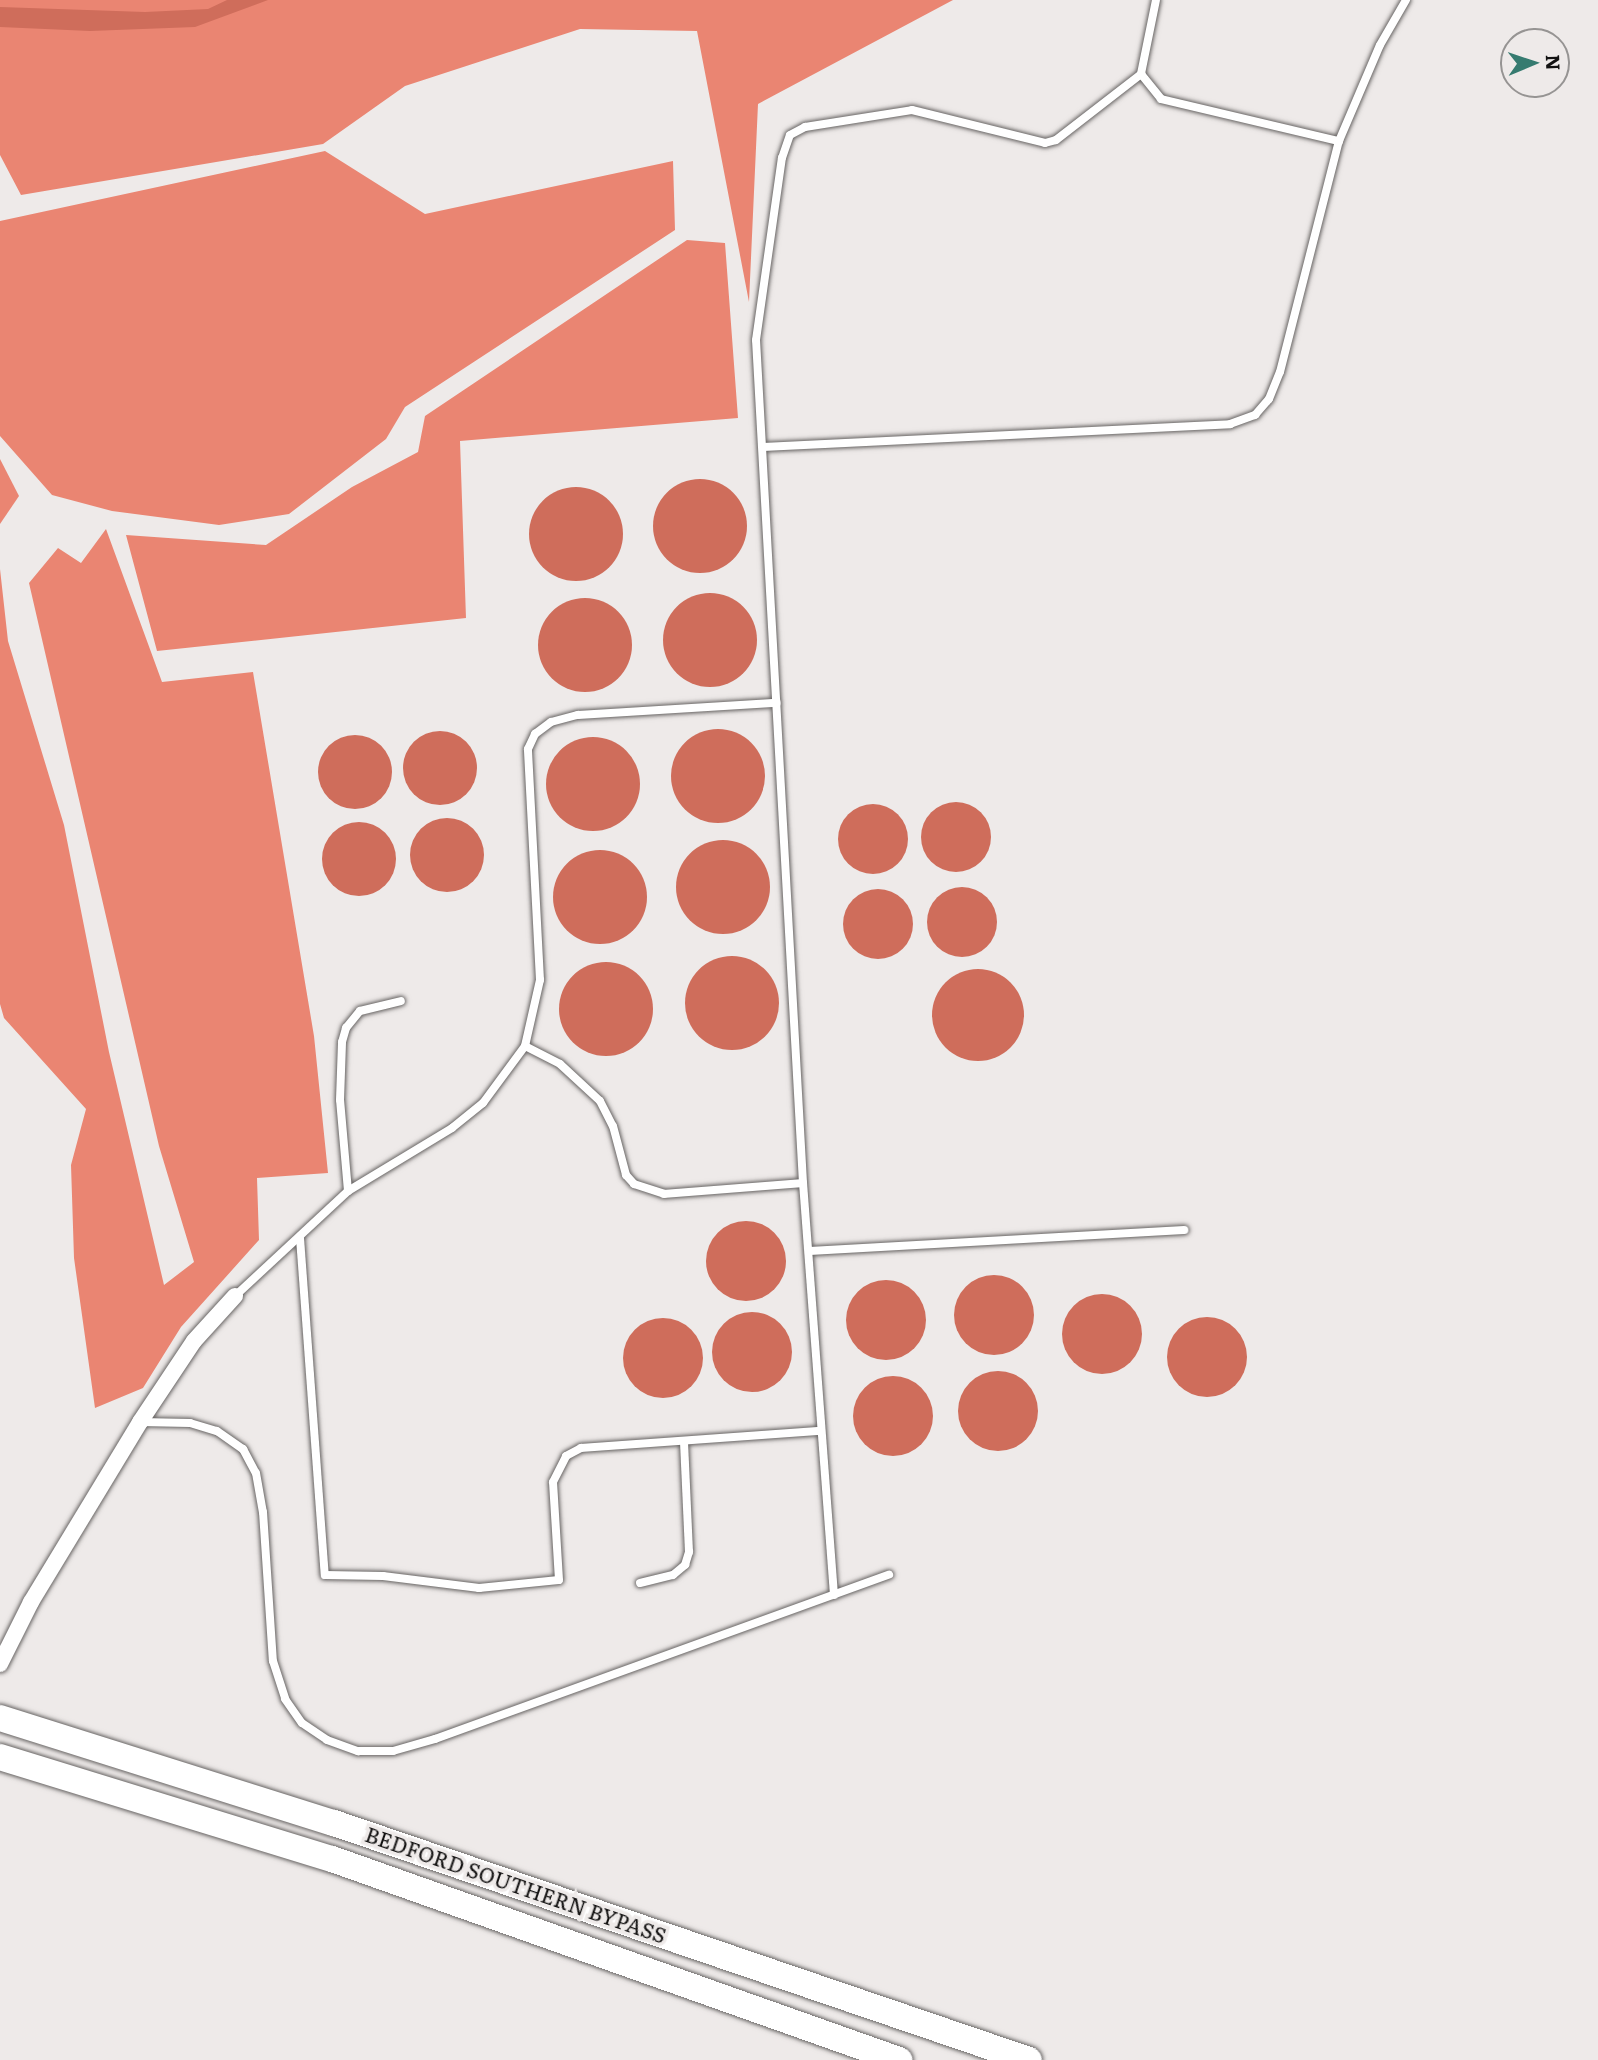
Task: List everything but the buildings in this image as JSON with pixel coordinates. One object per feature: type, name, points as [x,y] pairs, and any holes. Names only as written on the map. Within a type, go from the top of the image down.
[{"type":"highway","name":"BEDFORD SOUTHERN BYPASS","points":[[0,1718],[334,1823],[1029,2060]]},
{"type":"highway","name":"BEDFORD SOUTHERN BYPASS","points":[[0,1757],[331,1859],[899,2060]]},
{"type":"street","points":[[0,1664],[31,1602],[141,1422],[194,1341],[235,1296]]},
{"type":"lane","points":[[834,1595],[803,1183],[756,340],[782,158],[790,135],[813,125],[912,110],[1045,143],[1056,140],[1140,74],[1156,0]]},
{"type":"lane","points":[[763,447],[1230,424],[1255,415],[1269,399],[1280,372],[1339,141],[1380,45],[1406,0]]},
{"type":"lane","points":[[1140,74],[1161,99],[1339,141]]},
{"type":"lane","points":[[235,1296],[348,1191],[452,1128],[483,1103],[525,1046],[540,980],[528,748],[534,734],[551,722],[578,715],[777,703]]},
{"type":"lane","points":[[348,1191],[340,1100],[342,1042],[346,1028],[360,1012],[401,1001]]},
{"type":"lane","points":[[525,1046],[561,1064],[600,1101],[613,1126],[625,1175],[634,1184],[664,1194],[803,1183]]},
{"type":"lane","points":[[809,1251],[1184,1230]]},
{"type":"lane","points":[[300,1238],[325,1575],[383,1576],[479,1588],[559,1580],[552,1482],[566,1456],[581,1448],[684,1444],[820,1431]]},
{"type":"lane","points":[[141,1422],[190,1423],[217,1431],[243,1448],[256,1473],[263,1511],[273,1661],[285,1699],[302,1723],[327,1741],[358,1751],[393,1751],[435,1739],[890,1575]]},
{"type":"lane","points":[[640,1583],[673,1574],[685,1565],[689,1552],[684,1444]]},
{"type":"shaded area","points":[[0,0],[953,0],[758,104],[749,302],[697,31],[580,29],[405,86],[323,144],[21,195],[0,155]]},
{"type":"shaded area","points":[[227,0],[268,0],[195,27],[90,31],[0,27],[0,7],[145,12],[208,9]]},
{"type":"shaded area","points":[[325,151],[425,214],[673,161],[675,230],[405,407],[386,439],[289,514],[219,525],[112,511],[52,495],[0,436],[0,221]]},
{"type":"shaded area","points":[[687,240],[725,243],[738,418],[460,441],[466,618],[157,651],[126,535],[266,545],[352,487],[418,452],[425,416]]},
{"type":"shaded area","points":[[0,459],[19,496],[0,524]]},
{"type":"shaded area","points":[[700,479],[718,483],[733,493],[743,508],[747,526],[743,544],[733,559],[718,569],[700,573],[682,569],[667,559],[657,544],[653,526],[657,508],[667,493],[682,483]]},
{"type":"shaded area","points":[[576,487],[594,491],[609,501],[619,516],[623,534],[619,552],[609,567],[594,577],[576,581],[558,577],[543,567],[533,552],[529,534],[533,516],[543,501],[558,491]]},
{"type":"shaded area","points":[[106,529],[162,682],[253,672],[314,1036],[328,1173],[257,1178],[259,1240],[181,1327],[143,1388],[95,1408],[74,1258],[71,1165],[86,1109],[4,1018],[0,1004],[0,569],[8,641],[64,825],[109,1052],[164,1285],[194,1262],[159,1146],[29,583],[58,548],[81,563]]},
{"type":"shaded area","points":[[710,593],[728,597],[743,607],[753,622],[757,640],[753,658],[743,673],[728,683],[710,687],[692,683],[677,673],[667,658],[663,640],[667,622],[677,607],[692,597]]},
{"type":"shaded area","points":[[585,598],[603,602],[618,612],[628,627],[632,645],[628,663],[618,678],[603,688],[585,692],[567,688],[552,678],[542,663],[538,645],[542,627],[552,612],[567,602]]},
{"type":"shaded area","points":[[718,729],[736,733],[751,743],[761,758],[765,776],[761,794],[751,809],[736,819],[718,823],[700,819],[685,809],[675,794],[671,776],[675,758],[685,743],[700,733]]},
{"type":"shaded area","points":[[433,731],[447,731],[461,737],[471,747],[477,768],[475,782],[461,799],[447,805],[433,805],[419,799],[409,789],[403,775],[403,761],[409,747],[419,737]]},
{"type":"shaded area","points":[[348,735],[362,735],[376,741],[386,751],[392,772],[390,786],[376,803],[362,809],[348,809],[334,803],[324,793],[318,779],[318,765],[324,751],[334,741]]},
{"type":"shaded area","points":[[593,737],[611,741],[626,751],[636,766],[640,784],[636,802],[626,817],[611,827],[593,831],[575,827],[560,817],[550,802],[546,784],[550,766],[560,751],[575,741]]},
{"type":"shaded area","points":[[956,802],[975,808],[985,818],[991,837],[985,856],[975,866],[956,872],[937,866],[927,856],[921,837],[927,818],[937,808]]},
{"type":"shaded area","points":[[873,804],[892,810],[902,820],[908,839],[902,858],[892,868],[873,874],[854,868],[844,858],[838,839],[844,820],[854,810]]},
{"type":"shaded area","points":[[440,818],[454,818],[468,824],[478,834],[484,855],[482,869],[468,886],[454,892],[440,892],[426,886],[416,876],[410,862],[410,848],[416,834],[426,824]]},
{"type":"shaded area","points":[[352,822],[366,822],[380,828],[390,838],[396,859],[394,873],[380,890],[366,896],[352,896],[338,890],[328,880],[322,866],[322,852],[328,838],[338,828]]},
{"type":"shaded area","points":[[723,840],[741,844],[756,854],[766,869],[770,887],[766,905],[756,920],[741,930],[723,934],[705,930],[690,920],[680,905],[676,887],[680,869],[690,854],[705,844]]},
{"type":"shaded area","points":[[600,850],[618,854],[633,864],[643,879],[647,897],[643,915],[633,930],[618,940],[600,944],[582,940],[567,930],[557,915],[553,897],[557,879],[567,864],[582,854]]},
{"type":"shaded area","points":[[962,887],[981,893],[991,903],[997,922],[991,941],[981,951],[962,957],[943,951],[933,941],[927,922],[933,903],[943,893]]},
{"type":"shaded area","points":[[878,889],[897,895],[907,905],[913,924],[907,943],[897,953],[878,959],[859,953],[849,943],[843,924],[849,905],[859,895]]},
{"type":"shaded area","points":[[732,956],[750,960],[765,970],[775,985],[779,1003],[775,1021],[765,1036],[750,1046],[732,1050],[714,1046],[699,1036],[689,1021],[685,1003],[689,985],[699,970],[714,960]]},
{"type":"shaded area","points":[[606,962],[624,966],[639,976],[649,991],[653,1009],[649,1027],[639,1042],[624,1052],[606,1056],[588,1052],[573,1042],[563,1027],[559,1009],[563,991],[573,976],[588,966]]},
{"type":"shaded area","points":[[978,969],[996,972],[1011,982],[1021,997],[1024,1015],[1021,1033],[1011,1048],[996,1058],[978,1061],[960,1058],[945,1048],[935,1033],[932,1015],[935,997],[945,982],[960,972]]},
{"type":"shaded area","points":[[746,1221],[761,1224],[774,1233],[783,1246],[786,1261],[783,1276],[774,1289],[761,1298],[746,1301],[731,1298],[718,1289],[709,1276],[706,1261],[709,1246],[718,1233],[731,1224]]},
{"type":"shaded area","points":[[994,1275],[1009,1278],[1022,1287],[1031,1300],[1034,1315],[1031,1330],[1022,1343],[1009,1352],[994,1355],[979,1352],[966,1343],[957,1330],[954,1315],[957,1300],[966,1287],[979,1278]]},
{"type":"shaded area","points":[[886,1280],[901,1283],[914,1292],[923,1305],[926,1320],[923,1335],[914,1348],[901,1357],[886,1360],[871,1357],[858,1348],[849,1335],[846,1320],[849,1305],[858,1292],[871,1283]]},
{"type":"shaded area","points":[[1102,1294],[1117,1297],[1130,1306],[1139,1319],[1142,1334],[1139,1349],[1130,1362],[1117,1371],[1102,1374],[1087,1371],[1074,1362],[1065,1349],[1062,1334],[1065,1319],[1074,1306],[1087,1297]]},
{"type":"shaded area","points":[[752,1312],[767,1315],[780,1324],[789,1337],[792,1352],[789,1367],[780,1380],[767,1389],[752,1392],[737,1389],[724,1380],[715,1367],[712,1352],[715,1337],[724,1324],[737,1315]]},
{"type":"shaded area","points":[[1207,1317],[1222,1320],[1235,1329],[1244,1342],[1247,1357],[1244,1372],[1235,1385],[1222,1394],[1207,1397],[1192,1394],[1179,1385],[1170,1372],[1167,1357],[1170,1342],[1179,1329],[1192,1320]]},
{"type":"shaded area","points":[[663,1318],[678,1321],[691,1330],[700,1343],[703,1358],[700,1373],[691,1386],[678,1395],[663,1398],[648,1395],[635,1386],[626,1373],[623,1358],[626,1343],[635,1330],[648,1321]]},
{"type":"shaded area","points":[[998,1371],[1013,1374],[1026,1383],[1035,1396],[1038,1411],[1035,1426],[1026,1439],[1013,1448],[998,1451],[983,1448],[970,1439],[961,1426],[958,1411],[961,1396],[970,1383],[983,1374]]},
{"type":"shaded area","points":[[893,1376],[908,1379],[921,1388],[930,1401],[933,1416],[930,1431],[921,1444],[908,1453],[893,1456],[878,1453],[865,1444],[856,1431],[853,1416],[856,1401],[865,1388],[878,1379]]}]
